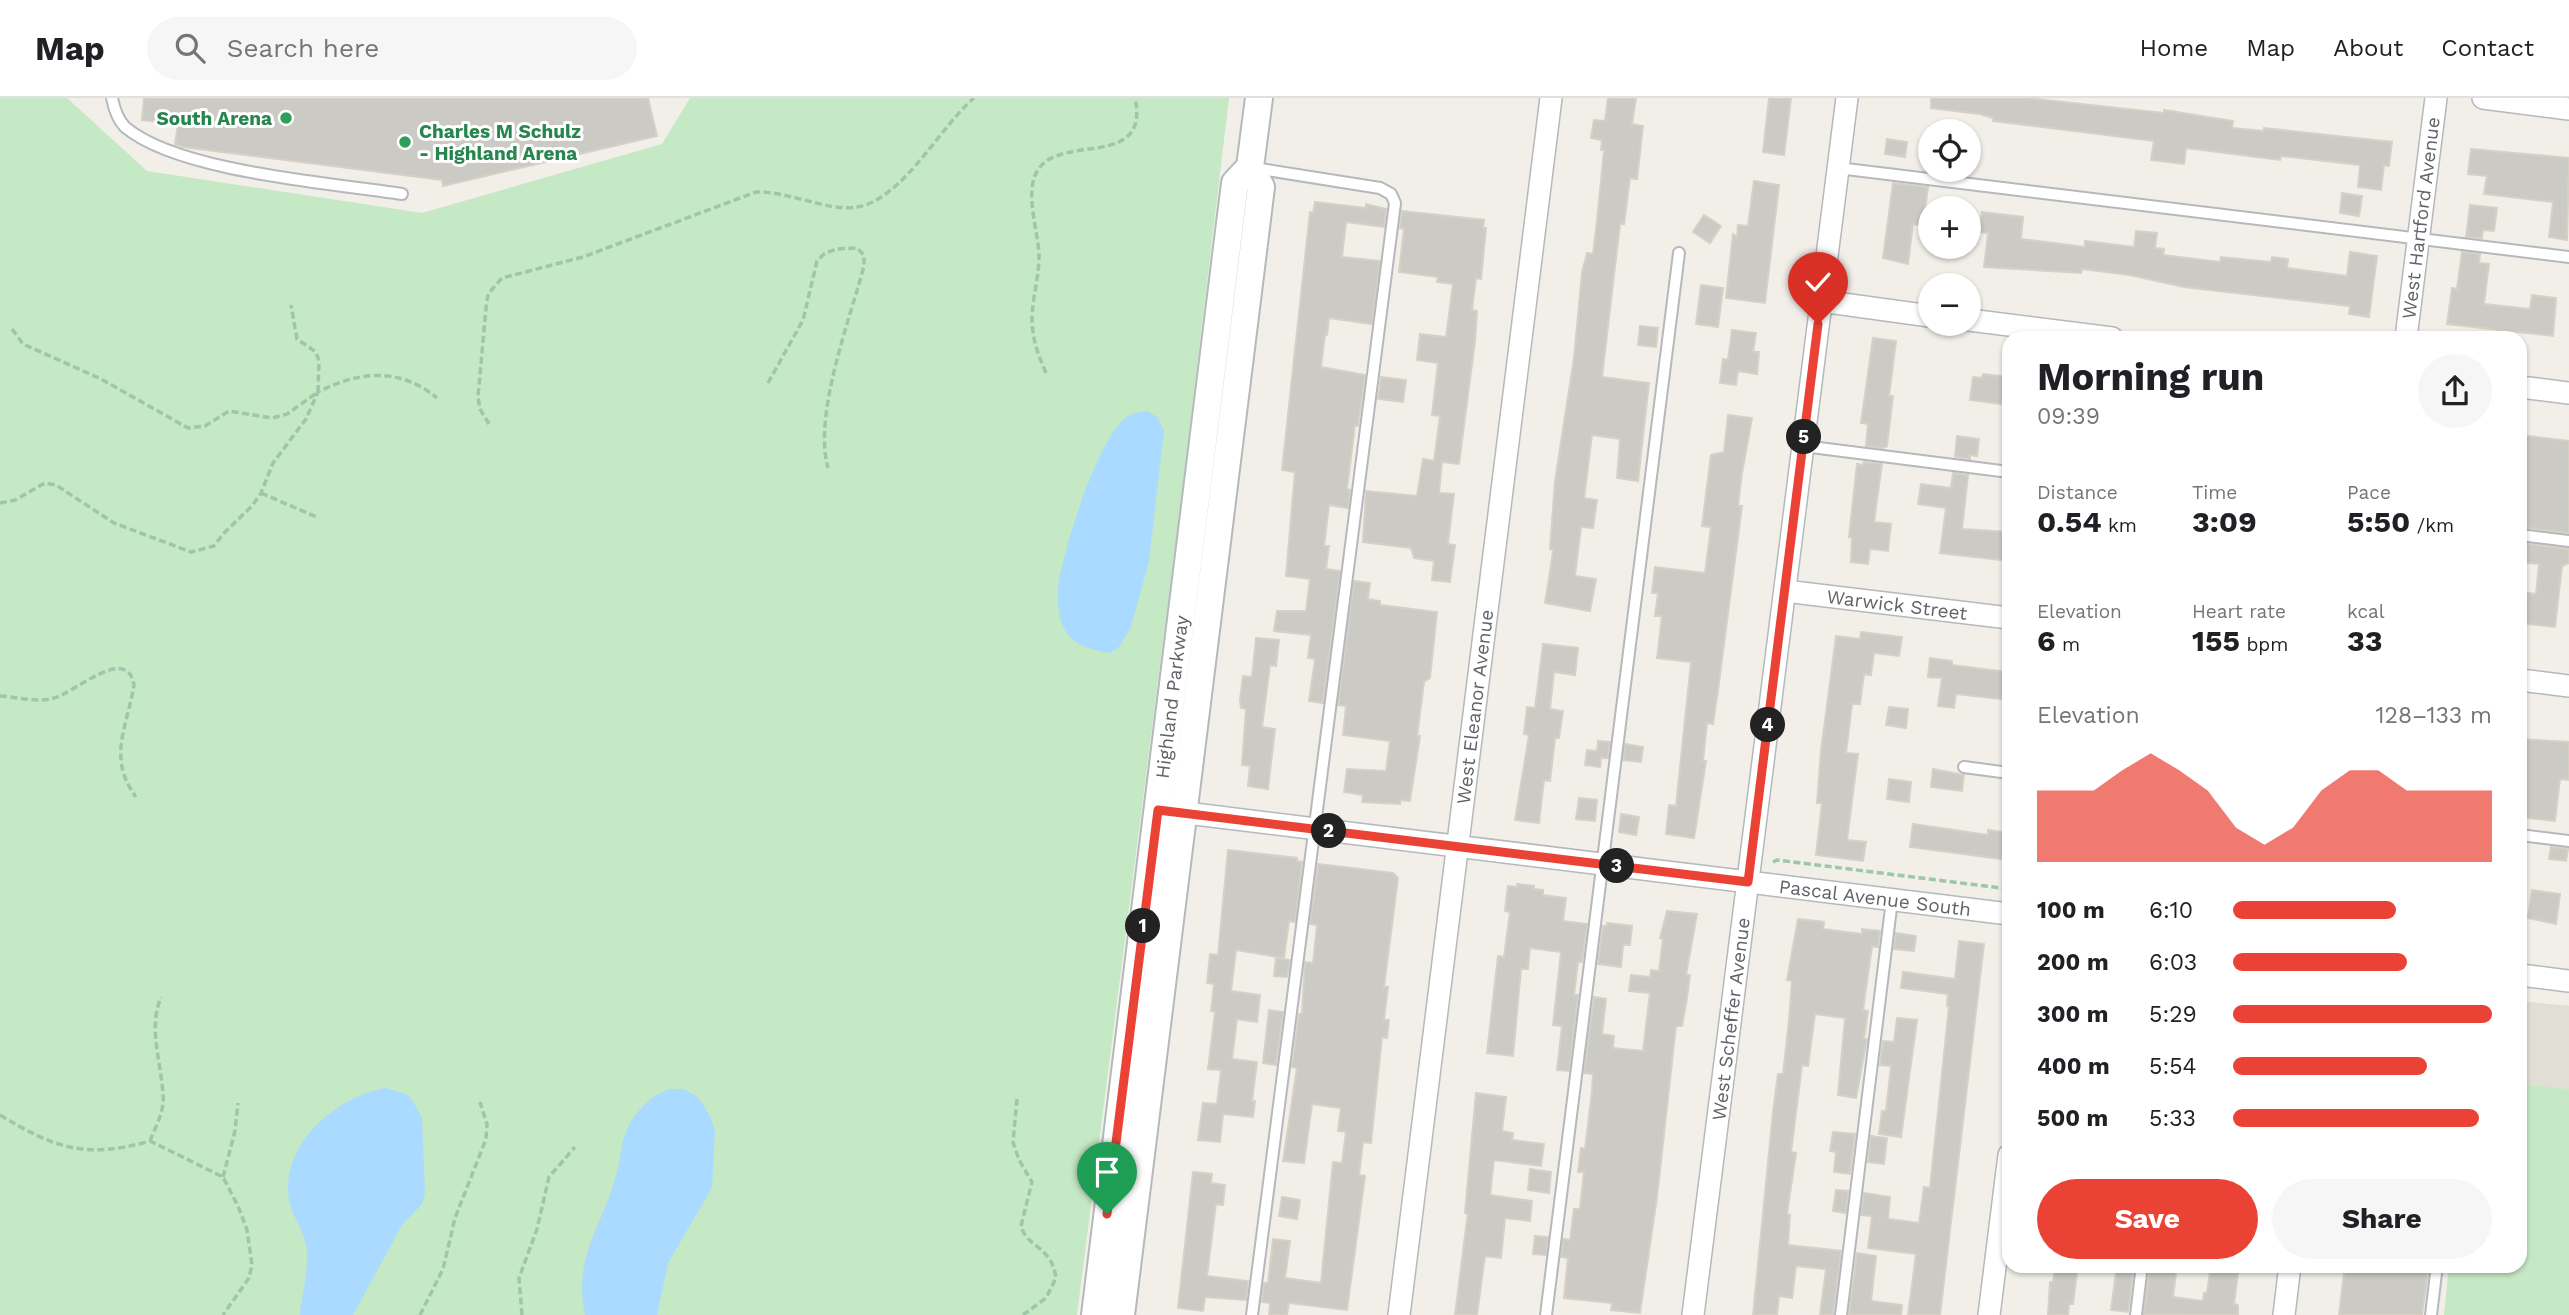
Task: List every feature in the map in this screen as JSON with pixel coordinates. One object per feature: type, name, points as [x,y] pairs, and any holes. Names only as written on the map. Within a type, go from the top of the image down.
[{"type":"street","name":"Highland Parkway","points":[[1095,1315],[1261,187],[1250,167],[1259,98]]},
{"type":"street","name":"West Eleanor Avenue","points":[[1399,1315],[1551,98]]},
{"type":"street","name":"West Scheffer Avenue","points":[[1693,1315],[1847,98]]},
{"type":"street","name":"West Hartford Avenue","points":[[2407,331],[2436,98]]},
{"type":"street","points":[[2483,98],[2569,109]]},
{"type":"street","points":[[1821,301],[1918,314]]},
{"type":"street","points":[[1981,322],[2056,331]]},
{"type":"street","points":[[2527,388],[2569,393]]},
{"type":"street","name":"Warwick Street","points":[[1785,591],[2002,617]]},
{"type":"street","points":[[2527,681],[2569,686]]},
{"type":"street","name":"Highland Parkway","points":[[1121,1315],[1170,811]]},
{"type":"street","name":"Pascal Avenue South","points":[[1170,811],[2002,913]]},
{"type":"street","points":[[2527,976],[2569,981]]},
{"type":"street","points":[[1989,1315],[2002,1211]]},
{"type":"street","points":[[2284,1315],[2289,1273]]},
{"type":"lane","points":[[112,98],[115,111],[124,125],[179,155],[244,170],[402,194]]},
{"type":"lane","points":[[1250,167],[1380,188],[1391,194],[1395,203],[1252,1315]]},
{"type":"lane","points":[[1838,168],[2569,257]]},
{"type":"lane","points":[[1546,1315],[1679,253]]},
{"type":"lane","points":[[1803,446],[2002,470]]},
{"type":"lane","points":[[2527,536],[2569,541]]},
{"type":"lane","points":[[1965,767],[2002,772]]},
{"type":"lane","points":[[2527,836],[2569,841]]},
{"type":"lane","points":[[1841,1315],[1892,900]]},
{"type":"lane","points":[[2136,1315],[2141,1273]]},
{"type":"lane","points":[[2431,1315],[2436,1273]]},
{"type":"path","points":[[489,424],[480,409],[478,397],[488,294],[502,278],[583,257],[756,192],[776,191],[856,207],[877,200],[894,187],[960,110],[974,98]]},
{"type":"path","points":[[1046,373],[1036,349],[1032,329],[1039,257],[1033,206],[1036,174],[1041,165],[1052,158],[1112,146],[1125,138],[1138,111],[1135,98]]},
{"type":"path","points":[[768,383],[803,320],[813,268],[817,261],[824,254],[836,249],[857,248],[864,255],[864,266],[831,388],[824,440],[828,468]]},
{"type":"path","points":[[0,503],[15,500],[45,484],[56,485],[114,523],[191,552],[214,546],[261,493],[273,463],[306,419],[317,392],[319,361],[316,352],[297,339],[291,306]]},
{"type":"path","points":[[12,329],[23,344],[100,379],[188,428],[205,426],[229,411],[272,418],[287,414],[317,392],[351,378],[381,375],[418,383],[437,398]]},
{"type":"path","points":[[261,493],[319,518]]},
{"type":"path","points":[[0,696],[51,699],[68,694],[107,670],[117,667],[125,669],[133,676],[134,685],[120,750],[120,766],[124,781],[136,797]]},
{"type":"path","points":[[1773,862],[2002,888]]},
{"type":"path","points":[[150,1141],[162,1111],[164,1095],[155,1029],[155,1010],[161,996]]},
{"type":"path","points":[[1017,1099],[1013,1142],[1019,1160],[1032,1182],[1021,1226],[1023,1233],[1050,1256],[1056,1278],[1046,1298],[1023,1315]]},
{"type":"path","points":[[420,1315],[443,1269],[455,1218],[486,1139],[487,1125],[480,1102]]},
{"type":"path","points":[[223,1177],[235,1131],[238,1103]]},
{"type":"path","points":[[0,1115],[55,1143],[75,1149],[116,1151],[150,1141],[223,1177],[238,1206],[252,1249],[249,1278],[223,1315]]},
{"type":"path","points":[[522,1315],[519,1278],[537,1229],[549,1177],[575,1147]]},
{"type":"shaded area","points":[[2527,1002],[2569,1006],[2569,1089],[2527,1084]]},
{"type":"green space","points":[[0,98],[67,98],[147,171],[422,213],[662,144],[690,98],[1229,98],[1181,501],[1077,1315],[0,1315]]},
{"type":"green space","points":[[2527,1084],[2569,1089],[2569,1315],[2444,1315],[2448,1273],[2527,1273]]},
{"type":"water","points":[[1148,411],[1158,418],[1164,430],[1149,561],[1131,627],[1119,647],[1110,653],[1094,650],[1083,646],[1066,632],[1059,610],[1059,580],[1075,519],[1102,451],[1123,420],[1134,413]]},
{"type":"water","points":[[386,1088],[409,1095],[422,1117],[425,1193],[422,1204],[402,1225],[353,1315],[300,1315],[307,1253],[305,1239],[289,1200],[293,1160],[303,1142],[331,1112],[367,1093]]},
{"type":"water","points":[[670,1089],[684,1089],[698,1097],[710,1116],[715,1131],[712,1188],[668,1263],[657,1315],[585,1315],[582,1295],[586,1260],[616,1176],[627,1129],[647,1102]]},
{"type":"building","name":"Charles M Schulz - Highland Arena","points":[[144,98],[648,98],[657,136],[443,186],[442,180],[183,147],[175,144],[178,124],[142,120]]},
{"type":"building","points":[[1608,98],[1636,98],[1632,124],[1643,126],[1637,179],[1630,178],[1624,224],[1620,224],[1602,377],[1649,383],[1638,481],[1617,478],[1620,439],[1592,435],[1584,498],[1597,500],[1593,528],[1581,527],[1575,576],[1596,579],[1590,611],[1545,603],[1553,549],[1550,549],[1555,481],[1574,358],[1582,273],[1587,253],[1593,254],[1597,221],[1604,150],[1601,150],[1602,140],[1591,138],[1594,120],[1605,121]]},
{"type":"building","points":[[1769,98],[1791,98],[1784,155],[1763,152]]},
{"type":"building","points":[[1931,98],[2027,98],[2164,113],[2164,110],[2233,121],[2232,128],[2264,131],[2264,128],[2392,142],[2389,166],[2384,165],[2381,190],[2358,187],[2360,165],[2281,156],[2280,160],[2186,148],[2184,164],[2151,160],[2154,141],[1993,121],[1993,118],[1980,114],[1931,108]]},
{"type":"building","points":[[1887,139],[1907,142],[1905,157],[1885,154]]},
{"type":"building","points":[[2471,149],[2569,158],[2567,240],[2549,237],[2553,202],[2484,194],[2487,176],[2468,174]]},
{"type":"building","points":[[1754,181],[1779,185],[1765,303],[1726,298],[1733,234],[1737,237],[1738,225],[1748,226]]},
{"type":"building","points":[[1893,183],[1928,187],[1927,196],[1918,196],[1918,225],[1913,224],[1908,264],[1883,258]]},
{"type":"building","points":[[2342,193],[2362,196],[2359,216],[2340,213]]},
{"type":"building","points":[[1315,202],[1366,208],[1366,204],[1386,209],[1384,227],[1346,222],[1342,257],[1380,261],[1372,324],[1329,318],[1325,335],[1321,367],[1365,375],[1358,426],[1355,425],[1347,489],[1350,490],[1348,508],[1329,505],[1324,546],[1329,546],[1326,569],[1340,571],[1323,703],[1309,701],[1315,659],[1308,658],[1311,635],[1274,631],[1277,611],[1306,611],[1310,579],[1286,576],[1295,472],[1282,470],[1310,212],[1313,213]]},
{"type":"building","points":[[2470,205],[2497,208],[2494,231],[2483,230],[2482,238],[2466,237]]},
{"type":"building","points":[[1402,211],[1484,220],[1483,228],[1486,228],[1481,279],[1476,278],[1472,310],[1477,311],[1475,341],[1459,464],[1442,462],[1439,493],[1454,494],[1448,544],[1455,545],[1450,582],[1432,580],[1434,561],[1414,558],[1411,548],[1363,542],[1366,491],[1417,496],[1423,459],[1434,461],[1440,416],[1432,415],[1438,363],[1417,360],[1420,334],[1446,337],[1453,284],[1437,282],[1438,277],[1399,272],[1404,229],[1400,228]]},
{"type":"building","points":[[1982,212],[2023,217],[2021,239],[2085,247],[2085,241],[2134,247],[2136,231],[2157,233],[2155,248],[2164,249],[2163,255],[2220,262],[2221,257],[2271,262],[2272,257],[2288,259],[2287,268],[2347,276],[2350,252],[2377,256],[2369,317],[2349,314],[2350,306],[2184,287],[2130,275],[2082,269],[2081,273],[1984,267],[1988,233],[1981,232]]},
{"type":"building","points":[[1704,215],[1721,226],[1710,243],[1693,232]]},
{"type":"building","points":[[2462,252],[2480,254],[2479,263],[2489,264],[2484,304],[2530,309],[2532,295],[2556,298],[2553,336],[2447,324],[2452,288],[2457,289]]},
{"type":"building","points":[[1701,285],[1723,288],[1718,327],[1696,324]]},
{"type":"building","points":[[1640,326],[1658,328],[1656,347],[1638,345]]},
{"type":"building","points":[[1732,330],[1756,333],[1753,352],[1759,352],[1757,374],[1738,371],[1736,385],[1720,383],[1723,359],[1728,360]]},
{"type":"building","points":[[1873,338],[1896,341],[1889,396],[1893,396],[1887,446],[1883,448],[1866,446],[1868,424],[1861,423]]},
{"type":"building","points":[[1983,374],[2002,376],[2002,404],[1970,400],[1973,377],[1982,378]]},
{"type":"building","points":[[1381,377],[1406,380],[1403,402],[1378,399]]},
{"type":"building","points":[[1728,415],[1752,418],[1742,473],[1738,506],[1742,506],[1718,690],[1713,724],[1707,723],[1703,761],[1706,761],[1694,838],[1666,834],[1669,805],[1676,806],[1691,662],[1657,658],[1662,616],[1655,616],[1658,593],[1652,593],[1655,567],[1705,573],[1711,527],[1702,526],[1711,455],[1724,452]]},
{"type":"building","points":[[1957,436],[1979,439],[1977,456],[1970,455],[1970,459],[1955,457]]},
{"type":"building","points":[[2527,436],[2569,441],[2569,533],[2527,528]]},
{"type":"building","points":[[1864,462],[1882,464],[1874,522],[1891,524],[1888,551],[1870,549],[1868,564],[1851,562],[1852,538],[1849,537],[1857,464],[1863,465]]},
{"type":"building","points":[[1953,473],[1968,475],[1962,529],[2002,532],[2002,560],[1940,553],[1946,508],[1918,504],[1921,484],[1951,488]]},
{"type":"building","points":[[2527,544],[2569,549],[2569,563],[2562,566],[2555,627],[2527,624],[2527,593],[2536,594],[2539,564],[2527,563]]},
{"type":"building","points":[[1354,581],[1370,583],[1368,599],[1380,601],[1380,605],[1437,612],[1430,678],[1424,682],[1417,736],[1420,736],[1410,801],[1400,800],[1400,804],[1362,802],[1363,795],[1344,792],[1347,769],[1386,771],[1390,741],[1343,735],[1346,706],[1338,705]]},
{"type":"building","points":[[1861,632],[1902,637],[1899,656],[1874,653],[1871,675],[1864,674],[1860,704],[1852,704],[1846,753],[1858,754],[1847,840],[1866,842],[1863,861],[1816,855],[1822,803],[1817,803],[1821,751],[1836,636],[1860,639]]},
{"type":"building","points":[[1256,638],[1279,640],[1276,666],[1270,665],[1262,727],[1275,729],[1268,789],[1248,786],[1250,766],[1242,765],[1246,709],[1241,708],[1240,700],[1243,676],[1252,677]]},
{"type":"building","points":[[1543,644],[1578,648],[1575,675],[1554,672],[1550,709],[1563,711],[1559,738],[1555,738],[1550,781],[1544,780],[1539,823],[1515,820],[1529,735],[1524,734],[1527,707],[1535,708]]},
{"type":"building","points":[[1930,658],[1952,661],[1952,665],[2002,671],[2002,699],[1956,694],[1954,708],[1938,706],[1942,678],[1928,677]]},
{"type":"building","points":[[1889,707],[1908,709],[1906,728],[1886,725]]},
{"type":"building","points":[[2527,739],[2569,742],[2569,780],[2560,779],[2555,821],[2527,818]]},
{"type":"building","points":[[1598,741],[1610,742],[1608,758],[1601,758],[1600,767],[1585,765],[1587,750],[1597,751]]},
{"type":"building","points":[[1625,744],[1643,747],[1641,762],[1623,760]]},
{"type":"building","points":[[1933,769],[1964,775],[1962,791],[1931,787]]},
{"type":"building","points":[[1889,779],[1911,782],[1909,802],[1887,799]]},
{"type":"building","points":[[1579,798],[1597,800],[1595,821],[1576,819]]},
{"type":"building","points":[[1621,814],[1639,817],[1636,835],[1619,832]]},
{"type":"building","points":[[1913,824],[1988,835],[1988,830],[2002,832],[2002,859],[1910,847]]},
{"type":"building","points":[[2551,847],[2568,849],[2566,861],[2549,859]]},
{"type":"building","points":[[1228,850],[1297,858],[1297,861],[1302,862],[1295,922],[1289,921],[1284,958],[1236,950],[1231,991],[1260,995],[1257,1022],[1237,1019],[1232,1059],[1257,1062],[1252,1101],[1255,1101],[1253,1117],[1223,1114],[1220,1142],[1198,1140],[1203,1103],[1217,1104],[1221,1070],[1208,1069],[1215,1012],[1211,1011],[1214,984],[1207,983],[1210,954],[1218,955]]},
{"type":"building","points":[[1318,864],[1393,873],[1398,878],[1384,987],[1388,987],[1384,1020],[1389,1020],[1387,1038],[1382,1037],[1371,1143],[1363,1142],[1359,1175],[1365,1176],[1347,1310],[1289,1303],[1287,1315],[1269,1315],[1270,1303],[1262,1302],[1264,1283],[1268,1283],[1273,1239],[1290,1241],[1285,1278],[1321,1283],[1333,1162],[1342,1163],[1346,1132],[1338,1131],[1341,1108],[1312,1104],[1304,1163],[1283,1161],[1297,1068],[1292,1067],[1299,1014],[1302,1014],[1305,962],[1313,963],[1317,925],[1310,924]]},
{"type":"building","points":[[1517,884],[1534,886],[1534,889],[1543,890],[1543,895],[1566,898],[1563,921],[1587,924],[1582,962],[1578,962],[1574,995],[1578,995],[1569,1071],[1557,1070],[1562,1026],[1553,1025],[1561,952],[1530,948],[1528,969],[1521,969],[1513,1056],[1487,1053],[1498,956],[1504,957],[1510,912],[1505,911],[1508,886],[1517,887]]},
{"type":"building","points":[[2532,890],[2560,894],[2556,924],[2528,918]]},
{"type":"building","points":[[1667,911],[1697,914],[1686,975],[1690,975],[1687,998],[1682,1026],[1676,1026],[1657,1197],[1640,1313],[1611,1310],[1612,1303],[1564,1298],[1568,1258],[1561,1257],[1563,1239],[1570,1240],[1574,1209],[1580,1209],[1584,1172],[1578,1172],[1581,1148],[1585,1149],[1593,1074],[1584,1073],[1594,997],[1606,999],[1602,1034],[1614,1036],[1613,1048],[1643,1051],[1650,993],[1629,991],[1631,975],[1650,977],[1651,970],[1659,971],[1663,939],[1660,938]]},
{"type":"building","points":[[1798,919],[1824,922],[1823,929],[1862,934],[1862,929],[1880,931],[1878,947],[1872,946],[1863,1010],[1868,1011],[1864,1039],[1867,1039],[1856,1098],[1838,1095],[1845,1018],[1815,1014],[1808,1066],[1802,1065],[1791,1152],[1796,1153],[1787,1214],[1790,1215],[1788,1245],[1841,1251],[1833,1315],[1820,1315],[1826,1269],[1796,1266],[1792,1298],[1779,1296],[1777,1315],[1753,1315],[1773,1112],[1778,1074],[1783,1074],[1789,1020],[1792,981],[1787,980]]},
{"type":"building","points":[[1607,923],[1632,926],[1630,945],[1623,945],[1621,967],[1598,964],[1603,926],[1607,926]]},
{"type":"building","points":[[1896,933],[1916,936],[1914,951],[1894,949]]},
{"type":"building","points":[[1959,941],[1984,944],[1940,1315],[1908,1315],[1916,1254],[1868,1248],[1872,1216],[1861,1215],[1864,1193],[1890,1197],[1888,1219],[1919,1223],[1924,1187],[1930,1188],[1949,1006],[1948,994],[1901,988],[1903,972],[1955,979]]},
{"type":"building","points":[[1276,958],[1290,960],[1287,977],[1274,976]]},
{"type":"building","points":[[1269,1010],[1283,1012],[1276,1065],[1263,1063]]},
{"type":"building","points":[[1897,1018],[1917,1020],[1901,1137],[1879,1134],[1882,1111],[1886,1111],[1891,1066],[1880,1065],[1883,1041],[1894,1042]]},
{"type":"building","points":[[1476,1093],[1506,1097],[1502,1131],[1513,1133],[1512,1140],[1544,1144],[1541,1166],[1494,1160],[1490,1195],[1532,1201],[1530,1221],[1505,1218],[1501,1258],[1485,1256],[1477,1315],[1455,1315],[1468,1214],[1465,1213]]},
{"type":"building","points":[[1833,1132],[1855,1134],[1850,1174],[1834,1172],[1836,1152],[1830,1151]]},
{"type":"building","points":[[1871,1136],[1887,1138],[1884,1164],[1868,1162]]},
{"type":"building","points":[[1530,1169],[1551,1172],[1549,1193],[1528,1190]]},
{"type":"building","points":[[1193,1172],[1212,1174],[1211,1183],[1225,1185],[1223,1205],[1216,1204],[1207,1276],[1248,1281],[1246,1300],[1205,1297],[1203,1311],[1178,1308]]},
{"type":"building","points":[[1836,1190],[1848,1191],[1846,1213],[1833,1211]]},
{"type":"building","points":[[1282,1197],[1300,1200],[1297,1219],[1279,1216]]},
{"type":"building","points":[[1535,1236],[1548,1237],[1546,1255],[1533,1254]]},
{"type":"building","points":[[1857,1253],[1876,1256],[1871,1301],[1902,1305],[1901,1315],[1849,1315]]},
{"type":"building","points":[[2055,1273],[2077,1273],[2073,1304],[2069,1304],[2068,1315],[2048,1315],[2050,1282],[2053,1282]]},
{"type":"building","points":[[2116,1273],[2133,1273],[2128,1312],[2111,1310]]},
{"type":"building","points":[[2149,1273],[2176,1273],[2173,1297],[2203,1301],[2210,1273],[2238,1273],[2234,1304],[2238,1305],[2238,1315],[2144,1314]]},
{"type":"building","points":[[2344,1273],[2428,1273],[2422,1315],[2339,1315]]},
{"type":"place","name":"South Arena","points":[[286,118]]},
{"type":"place","name":"Charles M Schulz - Highland Arena","points":[[405,142]]},
{"type":"route","points":[[1107,1214],[1158,810],[1748,882],[1818,324]]}]
